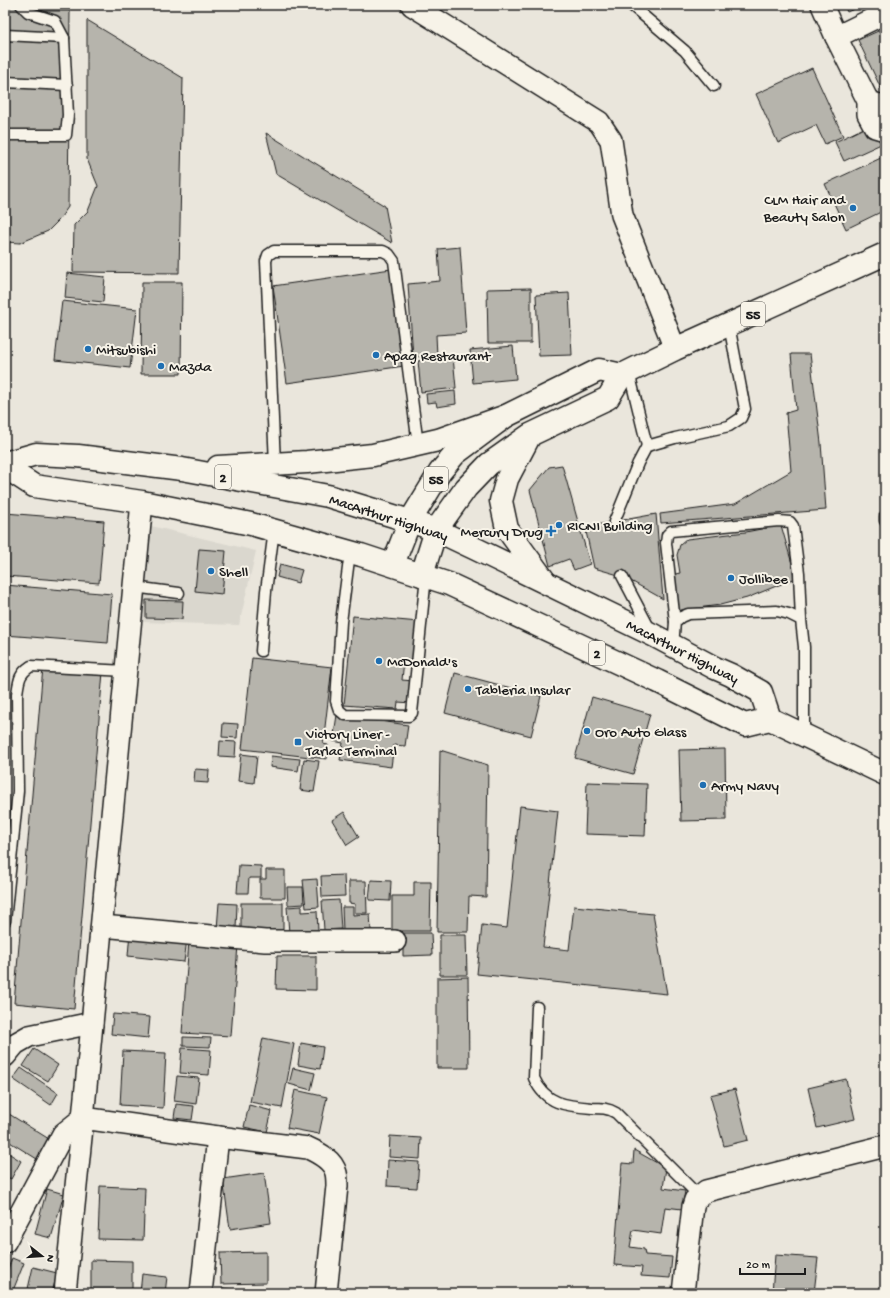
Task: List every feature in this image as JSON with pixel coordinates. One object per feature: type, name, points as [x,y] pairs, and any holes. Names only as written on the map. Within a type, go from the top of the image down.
[{"type":"highway","name":"55","points":[[424,575],[436,530],[466,488],[489,464],[530,436],[608,398],[626,373],[675,349],[885,254]]},
{"type":"highway","name":"55","points":[[393,564],[410,521],[440,472],[455,454],[506,416],[599,370],[626,373]]},
{"type":"highway","points":[[182,469],[307,462],[373,455],[438,440],[506,416]]},
{"type":"highway","points":[[530,436],[506,479],[501,501],[507,529],[546,582]]},
{"type":"highway","name":"MacArthur Highway","points":[[5,463],[36,454],[78,456],[182,469],[328,496],[410,521],[436,530],[546,582],[653,635],[761,692],[770,719]]},
{"type":"highway","name":"2","points":[[5,467],[34,486],[142,502],[251,524],[393,564],[449,584],[657,681],[745,725],[770,719]]},
{"type":"highway","points":[[770,719],[885,774]]},
{"type":"street","points":[[412,5],[599,122],[611,140],[622,216],[675,349]]},
{"type":"street","points":[[822,5],[836,37],[877,105],[868,114],[875,127],[885,130]]},
{"type":"street","points":[[836,37],[885,13]]},
{"type":"street","points":[[65,1293],[84,1118],[142,502]]},
{"type":"street","points":[[102,926],[265,941],[395,941]]},
{"type":"street","points":[[5,1056],[14,1044],[29,1036],[92,1023]]},
{"type":"street","points":[[5,1242],[63,1134],[84,1118],[308,1148],[320,1153],[336,1172],[337,1186],[326,1293]]},
{"type":"street","points":[[202,1293],[218,1137]]},
{"type":"street","points":[[683,1293],[693,1206],[698,1196],[706,1191],[885,1146]]},
{"type":"lane","points":[[5,135],[66,135],[68,116],[64,38],[55,21],[28,12],[21,5]]},
{"type":"lane","points":[[631,5],[685,50],[714,86]]},
{"type":"lane","points":[[5,35],[64,38]]},
{"type":"lane","points":[[5,82],[67,85]]},
{"type":"lane","points":[[275,464],[266,261],[268,255],[274,251],[383,251],[389,254],[394,261],[418,445]]},
{"type":"lane","points":[[647,446],[729,426],[741,418],[745,409],[729,325]]},
{"type":"lane","points":[[614,522],[638,463],[647,446],[626,373]]},
{"type":"lane","points":[[884,516],[885,521]]},
{"type":"lane","points":[[673,646],[675,622],[666,543],[667,535],[671,531],[779,521],[790,522],[793,526],[799,573],[804,647],[804,735]]},
{"type":"lane","points":[[261,651],[266,591],[274,530]]},
{"type":"lane","points":[[350,552],[342,622],[336,701],[340,710],[345,716],[409,716],[412,713],[424,575]]},
{"type":"lane","points":[[622,576],[653,635]]},
{"type":"lane","points":[[134,587],[179,593]]},
{"type":"lane","points":[[675,622],[680,617],[688,614],[777,611],[789,614],[801,620]]},
{"type":"lane","points":[[5,920],[18,791],[17,694],[19,680],[23,671],[31,666],[126,672]]},
{"type":"lane","points":[[537,1007],[534,1078],[538,1086],[544,1093],[558,1103],[578,1107],[610,1109],[616,1113],[698,1196]]},
{"type":"shaded area","points":[[147,525],[256,551],[239,625],[141,622]]},
{"type":"building","points":[[5,5],[37,5],[37,11],[70,11],[68,207],[59,220],[48,231],[20,243],[5,242]]},
{"type":"building","points":[[844,5],[863,5],[847,12]]},
{"type":"building","points":[[87,20],[183,78],[179,273],[73,272],[74,225],[88,211],[98,186],[87,159]]},
{"type":"building","points":[[885,28],[885,97],[858,40]]},
{"type":"building","points":[[812,68],[843,136],[825,144],[816,125],[778,143],[756,94]]},
{"type":"building","points":[[872,124],[881,144],[844,161],[835,142]]},
{"type":"building","points":[[266,133],[385,206],[392,243],[276,174]]},
{"type":"building","points":[[883,157],[885,160],[885,210],[846,229],[825,184]]},
{"type":"building","points":[[460,247],[466,333],[436,335],[437,356],[413,357],[408,284],[440,281],[438,249]]},
{"type":"building","points":[[391,269],[404,366],[287,383],[273,286]]},
{"type":"building","points":[[67,273],[105,277],[103,302],[65,298]]},
{"type":"building","points":[[142,282],[182,282],[181,374],[141,374]]},
{"type":"building","points":[[531,288],[531,343],[488,343],[487,289]]},
{"type":"building","points":[[569,293],[572,355],[539,356],[536,295]]},
{"type":"building","points":[[62,301],[137,309],[130,368],[55,360]]},
{"type":"building","points":[[513,346],[516,379],[473,383],[470,350]]},
{"type":"building","points":[[791,354],[810,354],[821,443],[826,510],[661,523],[660,514],[735,504],[791,471],[786,413],[796,410]]},
{"type":"building","points":[[453,357],[456,388],[421,392],[418,361]]},
{"type":"building","points":[[455,391],[456,404],[437,407],[436,402],[427,403],[426,394]]},
{"type":"building","name":"RICNI Building","points":[[562,465],[590,564],[574,570],[569,559],[550,566],[530,490],[549,467]]},
{"type":"building","points":[[5,513],[104,521],[99,583],[5,576]]},
{"type":"building","points":[[656,514],[663,599],[622,576],[594,568],[585,527]]},
{"type":"building","points":[[781,525],[796,578],[747,598],[720,605],[675,611],[671,575],[680,573],[677,555],[680,545],[687,539],[746,532]]},
{"type":"building","name":"Shell","points":[[199,549],[226,551],[222,594],[195,591]]},
{"type":"building","points":[[280,564],[302,570],[298,583],[277,577]]},
{"type":"building","points":[[5,585],[112,594],[108,643],[5,635]]},
{"type":"building","points":[[146,600],[183,601],[182,619],[146,618]]},
{"type":"building","points":[[353,616],[419,622],[415,661],[404,660],[402,680],[413,681],[411,703],[398,702],[397,709],[344,705]]},
{"type":"building","points":[[252,658],[332,667],[323,744],[328,745],[327,759],[242,749]]},
{"type":"building","points":[[43,667],[103,672],[74,1009],[14,1003]]},
{"type":"building","points":[[455,673],[541,696],[531,736],[445,713]]},
{"type":"building","points":[[592,697],[650,714],[633,774],[575,758]]},
{"type":"building","points":[[337,715],[408,725],[405,746],[394,745],[391,767],[340,760],[343,743],[333,741]]},
{"type":"building","points":[[223,723],[238,724],[237,738],[222,737]]},
{"type":"building","points":[[220,741],[236,742],[235,757],[219,756]]},
{"type":"building","name":"Army Navy","points":[[725,749],[726,820],[681,821],[679,750]]},
{"type":"building","points":[[440,750],[488,765],[486,897],[469,896],[468,932],[437,932]]},
{"type":"building","points":[[241,754],[257,756],[254,783],[238,781]]},
{"type":"building","points":[[271,756],[300,759],[298,771],[270,767]]},
{"type":"building","points":[[304,759],[319,761],[314,792],[300,790]]},
{"type":"building","points":[[195,769],[209,770],[208,783],[194,782]]},
{"type":"building","points":[[587,782],[647,784],[645,836],[585,834]]},
{"type":"building","points":[[520,806],[558,811],[543,947],[569,950],[574,906],[653,914],[667,994],[477,974],[482,925],[507,928]]},
{"type":"building","points":[[344,812],[359,837],[347,845],[332,820]]},
{"type":"building","points":[[239,865],[261,866],[261,878],[249,878],[248,893],[237,893]]},
{"type":"building","points":[[266,870],[285,870],[285,898],[260,898],[260,879],[266,879]]},
{"type":"building","points":[[344,875],[345,896],[322,897],[321,876]]},
{"type":"building","points":[[317,879],[319,907],[306,908],[303,880]]},
{"type":"building","points":[[371,880],[391,881],[390,901],[369,900]]},
{"type":"building","points":[[349,881],[366,881],[367,913],[355,913],[355,904],[349,903]]},
{"type":"building","points":[[414,882],[431,882],[430,931],[392,931],[392,896],[414,896]]},
{"type":"building","points":[[287,887],[303,887],[304,904],[288,905]]},
{"type":"building","points":[[339,900],[341,929],[324,930],[322,901]]},
{"type":"building","points":[[219,903],[237,904],[236,929],[217,929]]},
{"type":"building","points":[[241,903],[283,903],[283,930],[241,930]]},
{"type":"building","points":[[302,906],[302,912],[317,911],[318,931],[289,933],[287,907]]},
{"type":"building","points":[[342,907],[353,907],[353,915],[370,914],[371,930],[343,931]]},
{"type":"building","points":[[130,932],[187,939],[184,962],[128,956]]},
{"type":"building","points":[[403,933],[431,933],[432,955],[403,956]]},
{"type":"building","points":[[440,935],[466,935],[467,975],[440,975]]},
{"type":"building","points":[[189,941],[238,945],[231,1036],[182,1033]]},
{"type":"building","points":[[277,956],[316,956],[316,990],[276,989]]},
{"type":"building","points":[[468,977],[469,1068],[437,1068],[437,978]]},
{"type":"building","points":[[113,1014],[150,1017],[148,1038],[111,1034]]},
{"type":"building","points":[[183,1037],[211,1038],[210,1047],[183,1046]]},
{"type":"building","points":[[263,1038],[294,1044],[282,1108],[250,1102]]},
{"type":"building","points":[[301,1043],[323,1047],[320,1069],[298,1065]]},
{"type":"building","points":[[182,1048],[211,1050],[209,1075],[180,1073]]},
{"type":"building","points":[[34,1049],[58,1065],[48,1081],[23,1066]]},
{"type":"building","points":[[123,1051],[166,1053],[163,1108],[120,1105]]},
{"type":"building","points":[[21,1068],[58,1093],[51,1105],[13,1079]]},
{"type":"building","points":[[293,1068],[315,1073],[311,1090],[289,1084]]},
{"type":"building","points":[[177,1076],[199,1078],[196,1104],[174,1101]]},
{"type":"building","points":[[846,1079],[855,1119],[817,1128],[808,1088]]},
{"type":"building","points":[[735,1089],[748,1140],[724,1146],[710,1095]]},
{"type":"building","points":[[295,1090],[327,1097],[319,1134],[287,1128]]},
{"type":"building","points":[[176,1104],[194,1106],[192,1120],[174,1118]]},
{"type":"building","points":[[249,1105],[272,1111],[267,1132],[244,1127]]},
{"type":"building","points":[[9,1114],[49,1139],[37,1159],[5,1139],[5,1121]]},
{"type":"building","points":[[390,1136],[421,1138],[420,1159],[389,1157]]},
{"type":"building","points":[[634,1150],[666,1168],[663,1188],[685,1191],[682,1209],[665,1207],[661,1234],[633,1230],[630,1247],[644,1249],[645,1255],[672,1257],[670,1278],[641,1276],[642,1267],[614,1265],[622,1163],[633,1164]]},
{"type":"building","points":[[5,1151],[21,1161],[11,1179],[5,1176]]},
{"type":"building","points":[[388,1160],[419,1162],[417,1188],[387,1186]]},
{"type":"building","points":[[885,1164],[885,1185],[880,1165]]},
{"type":"building","points":[[264,1173],[271,1223],[230,1229],[223,1179]]},
{"type":"building","points":[[100,1186],[145,1188],[143,1240],[98,1239]]},
{"type":"building","points":[[47,1189],[64,1194],[51,1238],[35,1234]]},
{"type":"building","points":[[266,1252],[266,1283],[221,1284],[220,1253]]},
{"type":"building","points":[[775,1255],[818,1258],[814,1293],[772,1293]]},
{"type":"building","points":[[12,1258],[24,1263],[12,1293],[5,1293],[5,1277]]},
{"type":"building","points":[[91,1260],[132,1261],[132,1293],[91,1293]]},
{"type":"building","points":[[33,1267],[57,1273],[52,1293],[27,1293]]},
{"type":"building","points":[[142,1274],[167,1277],[165,1293],[140,1293]]},
{"type":"building","points":[[223,1288],[249,1293],[222,1293]]},
{"type":"place","name":"CLM Hair and Beauty Salon","points":[[853,208]]},
{"type":"place","name":"Mitsubishi","points":[[88,349]]},
{"type":"place","name":"Apag Restaurant","points":[[376,355]]},
{"type":"place","name":"Mazda","points":[[161,366]]},
{"type":"place","name":"RICNI Building","points":[[559,525]]},
{"type":"place","name":"Mercury Drug","points":[[551,531]]},
{"type":"place","name":"Shell","points":[[211,571]]},
{"type":"place","name":"Jollibee","points":[[731,578]]},
{"type":"place","name":"McDonald's","points":[[379,661]]},
{"type":"place","name":"Tableria Insular","points":[[468,689]]},
{"type":"place","name":"Oro Auto Glass","points":[[587,731]]},
{"type":"place","name":"Victory Liner - Tarlac Terminal","points":[[298,742]]},
{"type":"place","name":"Army Navy","points":[[703,785]]}]
